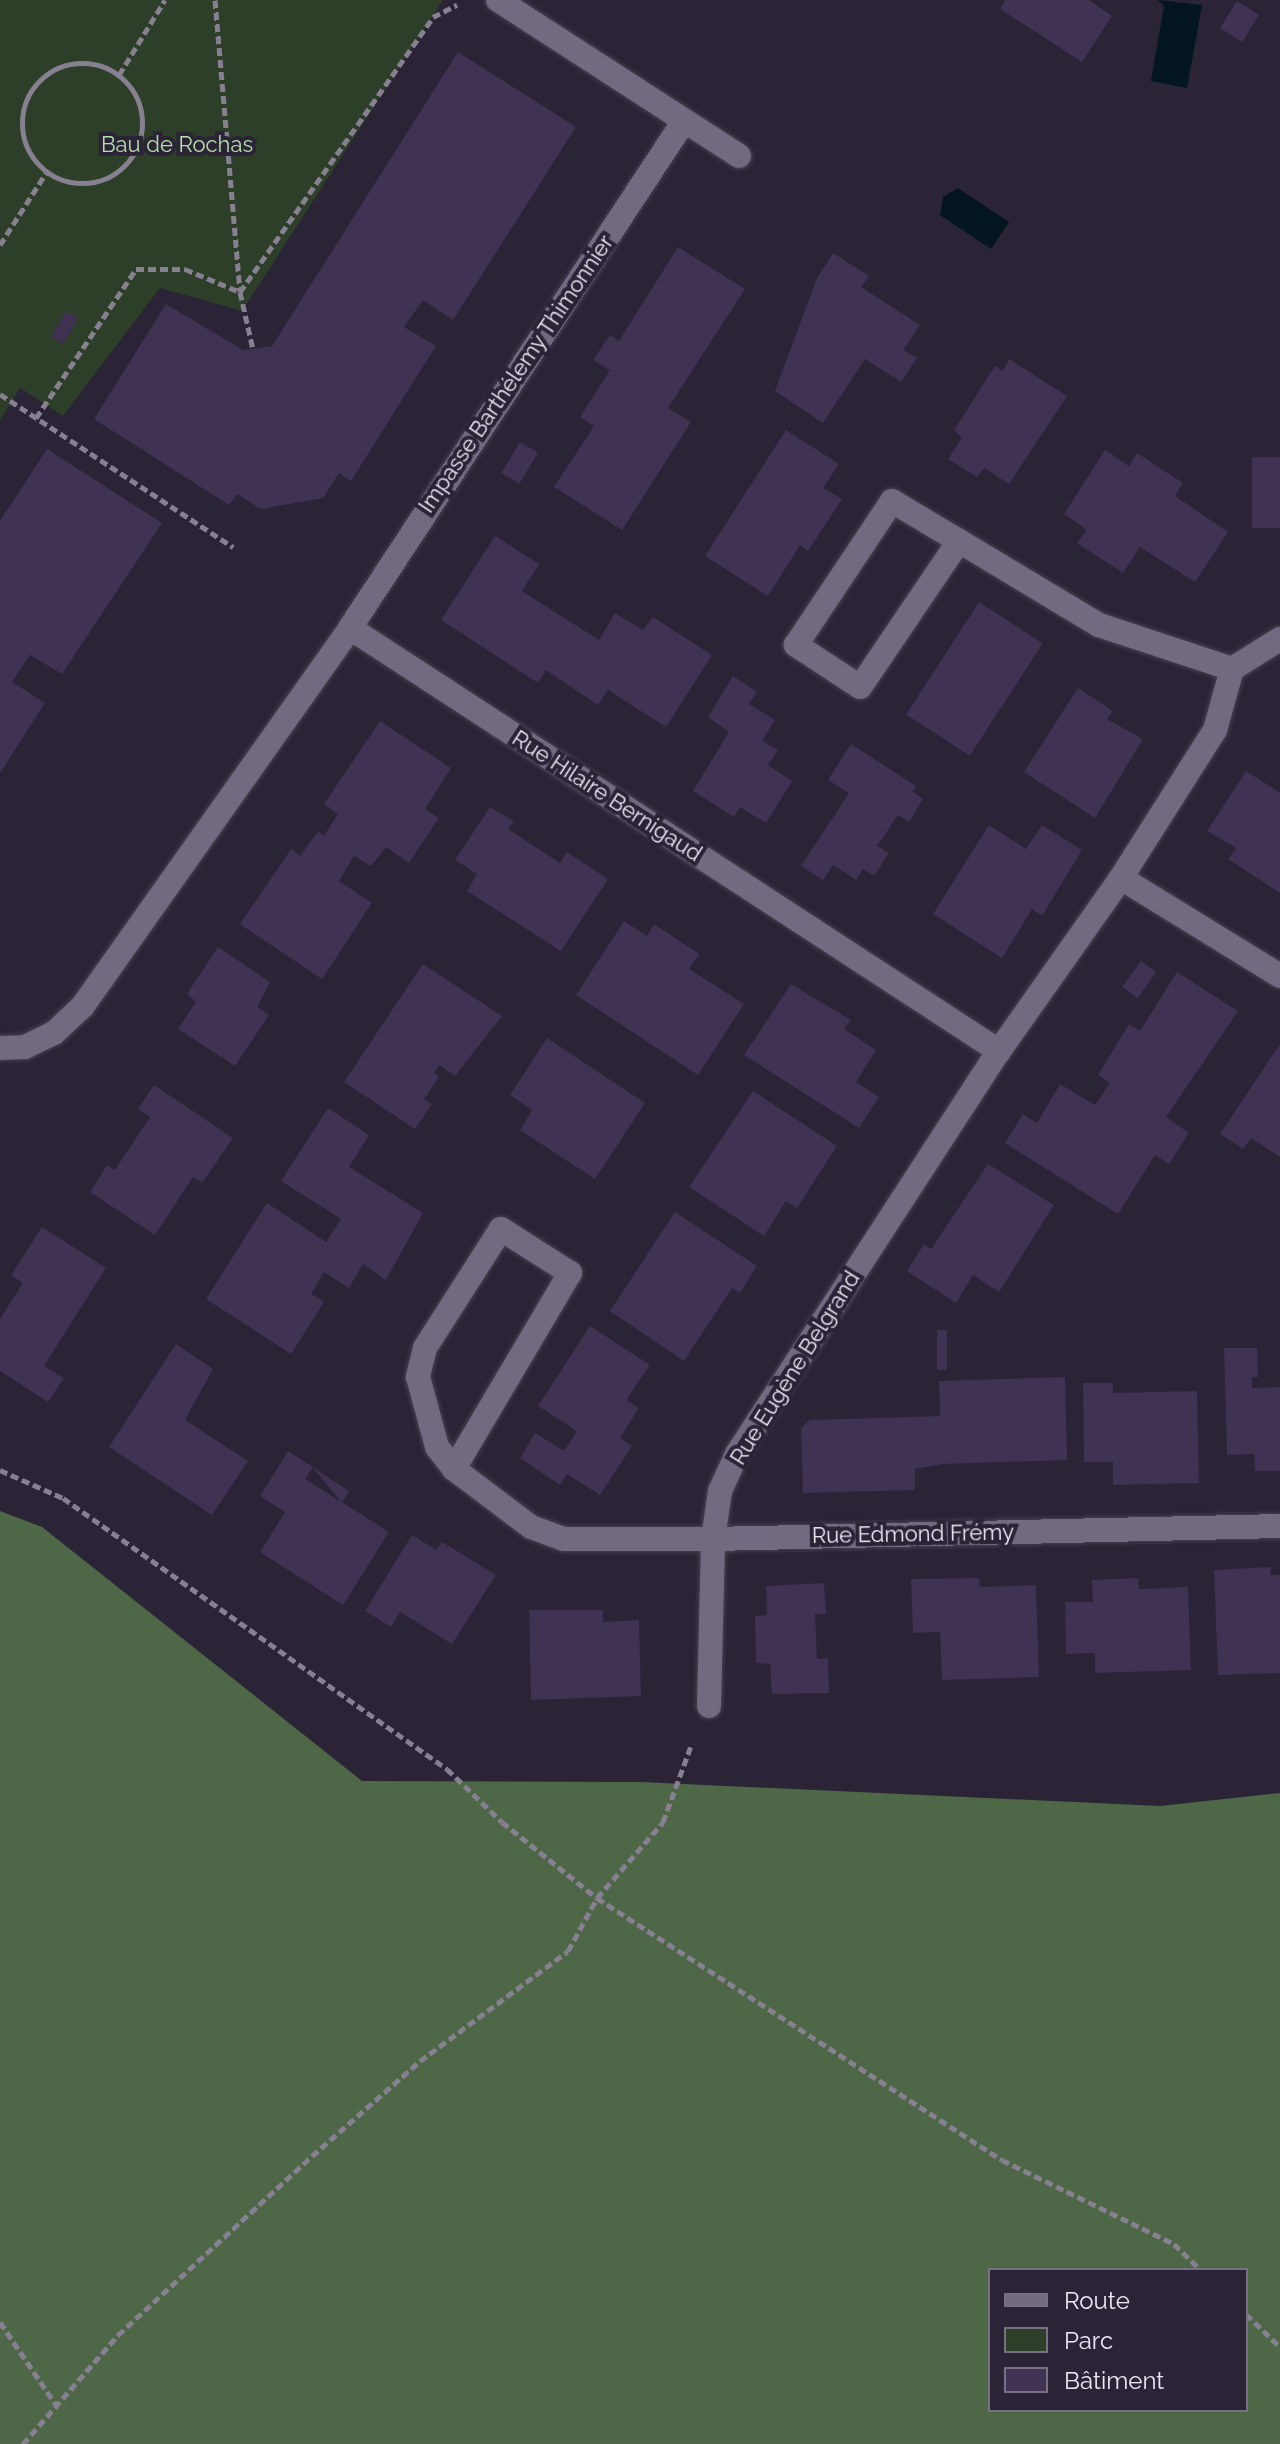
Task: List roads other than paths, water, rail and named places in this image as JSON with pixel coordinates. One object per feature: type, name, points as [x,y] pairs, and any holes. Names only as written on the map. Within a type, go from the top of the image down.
[{"type":"street","points":[[498,0],[739,156]]},
{"type":"street","name":"Impasse Barthélemy Thimonnier","points":[[350,628],[684,121]]},
{"type":"street","points":[[959,541],[860,687],[796,645],[892,501],[959,541],[1099,625],[1232,669]]},
{"type":"street","points":[[0,1048],[25,1047],[54,1033],[82,1007],[350,628]]},
{"type":"street","name":"Rue Hilaire Bernigaud","points":[[350,628],[999,1051]]},
{"type":"street","points":[[999,1051],[1121,878],[1215,730],[1232,669],[1280,639]]},
{"type":"street","points":[[1121,878],[1280,976]]},
{"type":"street","name":"Rue Eugène Belgrand","points":[[713,1539],[720,1491],[737,1454],[999,1051]]},
{"type":"street","points":[[454,1469],[570,1273],[501,1229],[425,1348],[418,1377],[437,1447],[454,1469],[531,1527],[564,1539],[713,1539],[709,1706]]},
{"type":"street","name":"Rue Edmond Frémy","points":[[713,1539],[1280,1526]]},
{"type":"water","points":[[1158,0],[1202,5],[1187,88],[1151,81],[1164,6]]},
{"type":"water","points":[[958,188],[1009,222],[991,249],[940,215],[943,197]]},
{"type":"park label","name":"Bau de Rochas","points":[[177,145]]}]
